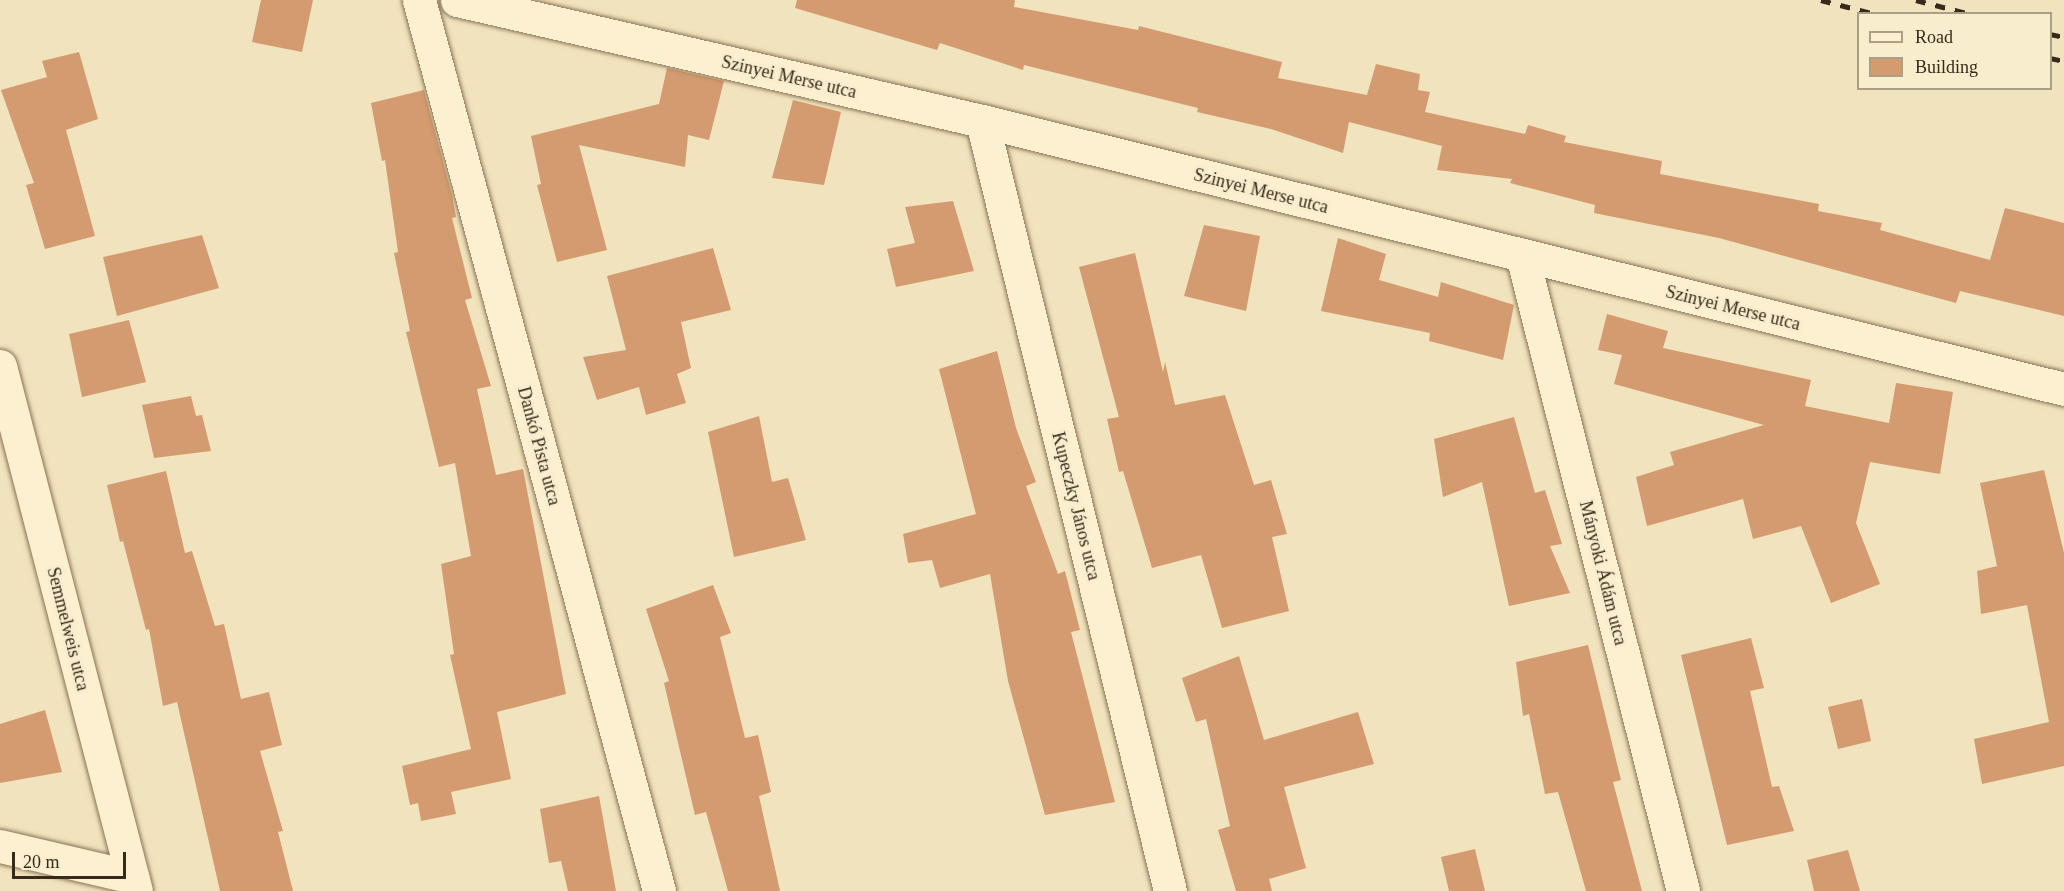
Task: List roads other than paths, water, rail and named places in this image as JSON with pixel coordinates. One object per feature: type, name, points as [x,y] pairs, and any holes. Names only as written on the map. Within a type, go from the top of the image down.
[{"type":"street","name":"Dankó Pista utca","points":[[419,0],[659,891]]},
{"type":"street","name":"Szinyei Merse utca","points":[[457,0],[982,121],[2064,389]]},
{"type":"street","name":"Kupeczky János utca","points":[[982,121],[1170,891]]},
{"type":"street","name":"Mányoki Ádám utca","points":[[1522,255],[1683,891]]},
{"type":"street","name":"Semmelweis utca","points":[[0,366],[134,884]]},
{"type":"street","points":[[0,846],[134,884]]},
{"type":"railway","points":[[1821,0],[1867,12]]},
{"type":"railway","points":[[1916,0],[1962,12]]},
{"type":"railway","points":[[2052,34],[2064,37]]},
{"type":"railway","points":[[2052,58],[2064,61]]}]
